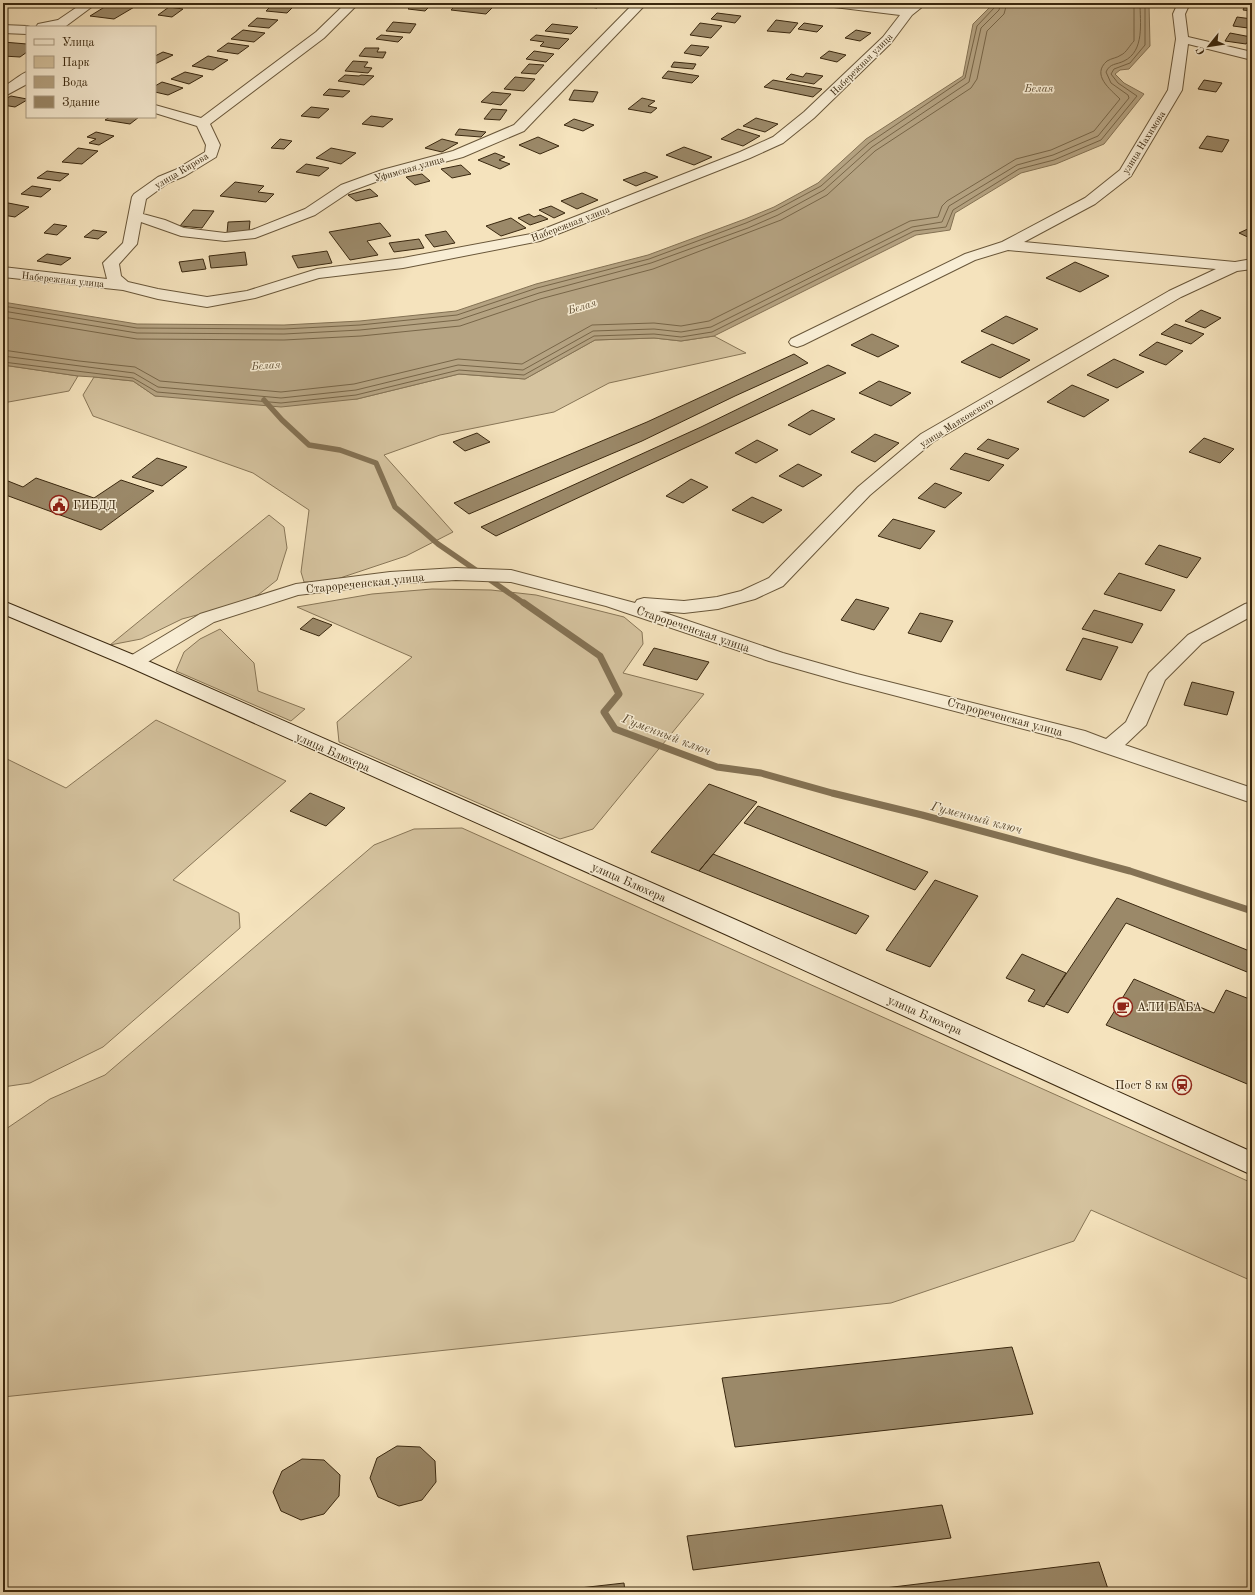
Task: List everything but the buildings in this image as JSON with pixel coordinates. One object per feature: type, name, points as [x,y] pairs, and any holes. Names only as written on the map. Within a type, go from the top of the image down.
[{"type":"street","points":[[61,25],[91,3]]},
{"type":"street","points":[[156,109],[203,123],[320,35],[353,3]]},
{"type":"street","name":"Уфимская улица","points":[[135,216],[160,223],[181,232],[225,237],[255,234],[310,212],[346,188],[387,173],[458,154],[519,128],[641,3]]},
{"type":"street","points":[[834,3],[908,12]]},
{"type":"street","name":"Набережная улица","points":[[3,272],[123,286],[158,294],[207,302],[249,295],[317,274],[403,263],[534,238],[745,155],[778,140],[809,115],[887,40],[908,12],[921,3]]},
{"type":"street","name":"улица Нахимова","points":[[1007,245],[1090,201],[1126,173],[1175,90],[1182,39],[1179,14],[1184,3]]},
{"type":"street","points":[[3,29],[26,30]]},
{"type":"street","points":[[1182,39],[1252,56]]},
{"type":"street","points":[[3,93],[23,81],[26,77]]},
{"type":"street","name":"улица Кирова","points":[[123,286],[114,278],[111,263],[130,244],[139,197],[163,180],[180,173],[211,154],[213,145],[203,123]]},
{"type":"street","points":[[797,342],[970,257],[1007,245],[1233,266]]},
{"type":"street","name":"улица Маяковского","points":[[613,602],[684,607],[718,603],[748,595],[776,582],[864,491],[927,438],[1175,294],[1233,266],[1252,264]]},
{"type":"street","name":"Старореченская улица","points":[[134,662],[207,618],[296,590],[390,578],[456,574],[511,576],[613,602],[776,657],[850,678],[1070,734],[1252,796]]},
{"type":"street","name":"улица Блюхера","points":[[3,607],[134,662],[735,929],[1252,1164]]},
{"type":"street","points":[[1110,747],[1136,725],[1156,677],[1195,639],[1252,608]]},
{"type":"green space","points":[[714,336],[746,353],[609,383],[554,412],[440,435],[384,455],[453,532],[406,556],[328,582],[304,582],[301,572],[309,510],[253,473],[93,416],[83,395],[94,377],[133,381],[155,396],[357,399],[459,374],[525,379],[595,340],[654,338],[681,341]]},
{"type":"green space","points":[[3,365],[78,376],[69,391],[3,403]]},
{"type":"green space","points":[[269,515],[284,527],[287,548],[277,580],[258,595],[234,605],[182,619],[141,639],[110,645]]},
{"type":"green space","points":[[432,589],[491,590],[536,595],[624,617],[642,632],[643,644],[623,673],[704,694],[593,829],[560,839],[339,742],[337,722],[412,657],[297,607],[372,594]]},
{"type":"green space","points":[[220,629],[254,663],[258,691],[305,709],[291,721],[176,671],[184,652],[200,639]]},
{"type":"green space","points":[[156,720],[286,781],[173,880],[239,913],[240,928],[103,1047],[30,1083],[3,1087],[3,757],[66,788]]},
{"type":"green space","points":[[462,828],[1252,1183],[1252,1281],[1091,1210],[1074,1241],[891,1303],[3,1397],[3,1131],[50,1099],[105,1075],[374,845],[414,829]]},
{"type":"water","name":"Белая","points":[[994,3],[1149,3],[1150,46],[1129,69],[1120,70],[1115,74],[1124,83],[1144,94],[1104,144],[1056,164],[1021,173],[955,213],[950,230],[916,235],[714,336],[681,341],[654,338],[595,340],[525,379],[459,374],[357,399],[281,407],[155,396],[133,381],[78,376],[3,365],[3,302],[137,324],[284,325],[360,321],[456,311],[536,284],[648,255],[774,207],[818,183],[866,139],[963,76],[973,24]]},
{"type":"waterway","name":"Гуменный ключ","points":[[264,400],[282,420],[309,445],[340,450],[376,463],[395,507],[438,544],[525,604]]},
{"type":"waterway","name":"Гуменный ключ","points":[[524,603],[600,656],[619,694],[604,712],[615,729],[717,767],[761,773],[832,793],[922,815],[1130,871],[1252,911]]},
{"type":"place","name":"ГИБДД","points":[[59,505]]},
{"type":"place","name":"АЛИ БАБА","points":[[1123,1007]]},
{"type":"place","name":"Пост 8 км","points":[[1182,1085]]}]
